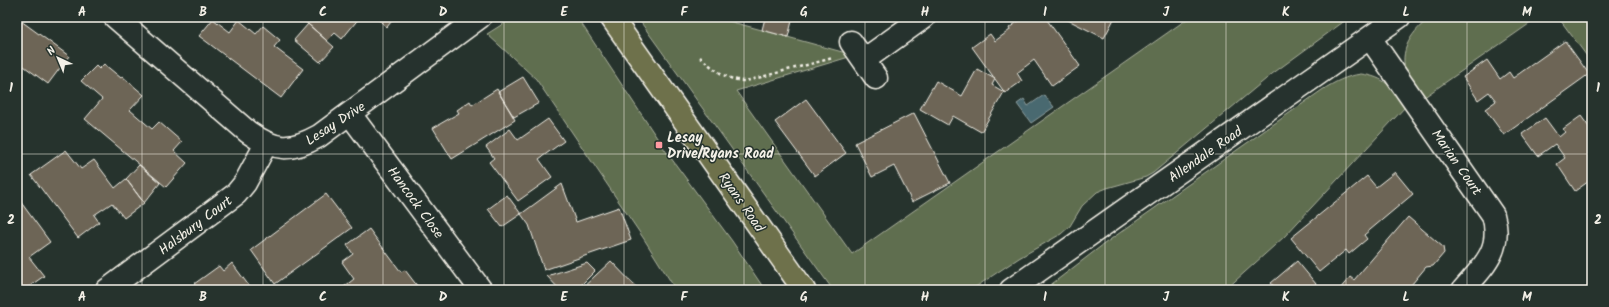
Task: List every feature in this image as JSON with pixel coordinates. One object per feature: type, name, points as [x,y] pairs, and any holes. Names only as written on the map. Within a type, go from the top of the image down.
[{"type":"main road","name":"Ryans Road","points":[[611,17],[804,290]]},
{"type":"street","name":"Lesay Drive","points":[[115,17],[248,132],[266,144],[279,148],[306,144],[483,18]]},
{"type":"street","points":[[876,78],[858,51],[924,17]]},
{"type":"street","name":"Allendale Road","points":[[1011,290],[1400,17]]},
{"type":"street","name":"Marian Court","points":[[1370,38],[1493,215],[1496,227],[1496,240],[1493,252],[1463,290]]},
{"type":"street","name":"Hancock Close","points":[[350,114],[481,290]]},
{"type":"street","name":"Halsbury Court","points":[[107,290],[236,194],[245,183],[266,144]]},
{"type":"path","points":[[700,57],[718,72],[729,78],[737,81],[746,81],[858,51]]},
{"type":"green space","points":[[514,17],[577,17],[665,150],[732,241],[765,290],[676,290],[644,239],[536,79],[487,34]]},
{"type":"green space","points":[[637,17],[714,17],[846,53],[849,57],[736,91],[852,254],[1190,17],[1350,17],[1272,74],[1153,173],[1146,177],[1097,192],[1082,206],[1070,226],[1061,234],[1019,258],[971,290],[833,290]]},
{"type":"green space","points":[[1431,17],[1539,17],[1423,98],[1407,74],[1404,65],[1404,57],[1408,42],[1418,28]]},
{"type":"green space","points":[[1558,17],[1592,17],[1592,63]]},
{"type":"green space","points":[[1361,74],[1369,75],[1382,80],[1392,88],[1406,106],[1284,237],[1225,290],[1044,290],[1104,244],[1322,90],[1331,84],[1350,76]]},
{"type":"water","points":[[1044,95],[1054,107],[1031,123],[1017,104],[1024,99],[1028,106]]},
{"type":"building","points":[[300,17],[360,17],[342,39],[335,33],[327,41]]},
{"type":"building","points":[[375,17],[395,17],[387,27]]},
{"type":"building","points":[[761,17],[793,17],[788,37],[762,30],[765,18]]},
{"type":"building","points":[[1024,17],[1045,17],[1080,66],[1052,86],[1034,60],[1017,73],[1022,81],[1005,93],[972,47],[990,34],[995,41]]},
{"type":"building","points":[[1062,17],[1115,17],[1104,38]]},
{"type":"building","points":[[17,18],[69,56],[48,84],[17,61]]},
{"type":"building","points":[[213,19],[230,32],[239,20],[256,34],[263,26],[280,40],[274,47],[303,69],[281,98],[199,36]]},
{"type":"building","points":[[308,24],[334,47],[320,62],[294,40]]},
{"type":"building","points":[[1565,41],[1589,74],[1504,135],[1485,109],[1496,101],[1489,92],[1478,100],[1463,77],[1487,60],[1500,79],[1509,72],[1513,78]]},
{"type":"building","points":[[104,64],[121,78],[122,76],[144,95],[130,110],[152,129],[159,122],[182,142],[174,151],[187,163],[166,187],[85,119],[102,99],[81,81],[96,66],[99,69]]},
{"type":"building","points":[[977,69],[995,79],[992,85],[1004,92],[981,132],[953,116],[948,125],[920,109],[936,81],[962,96]]},
{"type":"building","points":[[523,77],[539,103],[514,117],[498,92]]},
{"type":"building","points":[[497,89],[515,120],[452,159],[433,128],[459,113],[457,110],[470,101],[472,105]]},
{"type":"building","points":[[806,99],[846,153],[815,176],[775,122]]},
{"type":"building","points":[[914,113],[950,183],[912,202],[894,166],[872,177],[855,143]]},
{"type":"building","points":[[1581,116],[1592,131],[1592,179],[1575,191],[1557,164],[1565,158],[1555,144],[1538,156],[1522,134],[1545,118],[1559,137],[1565,132],[1563,129]]},
{"type":"building","points":[[548,119],[564,141],[539,159],[552,177],[518,201],[489,162],[494,158],[486,147],[510,129],[518,140]]},
{"type":"building","points":[[66,150],[81,169],[94,160],[115,188],[126,179],[144,203],[124,218],[112,203],[94,215],[99,222],[78,238],[31,175]]},
{"type":"building","points":[[139,165],[160,183],[144,203],[126,179]]},
{"type":"building","points":[[1395,172],[1413,194],[1364,235],[1367,239],[1349,254],[1346,250],[1319,272],[1291,238],[1367,176],[1376,187]]},
{"type":"building","points":[[562,184],[576,222],[619,207],[631,240],[544,270],[529,225],[521,214]]},
{"type":"building","points":[[326,194],[352,228],[275,284],[251,250]]},
{"type":"building","points":[[507,195],[521,214],[502,227],[488,209]]},
{"type":"building","points":[[17,197],[50,242],[29,257],[44,276],[24,290],[17,290]]},
{"type":"building","points":[[1408,217],[1443,247],[1444,253],[1433,266],[1426,267],[1407,290],[1339,290],[1350,277],[1354,280]]},
{"type":"building","points":[[369,229],[401,272],[405,270],[418,287],[414,290],[340,290],[354,279],[342,262],[353,254],[347,245]]},
{"type":"building","points":[[611,261],[639,290],[580,290]]},
{"type":"building","points":[[1297,261],[1321,290],[1276,290],[1271,283]]},
{"type":"building","points":[[232,263],[252,290],[190,290],[195,286],[194,284],[219,266],[223,271]]},
{"type":"building","points":[[587,263],[595,271],[576,290],[560,290],[547,276]]},
{"type":"place","name":"Lesay Drive/Ryans Road","points":[[659,145]]}]
